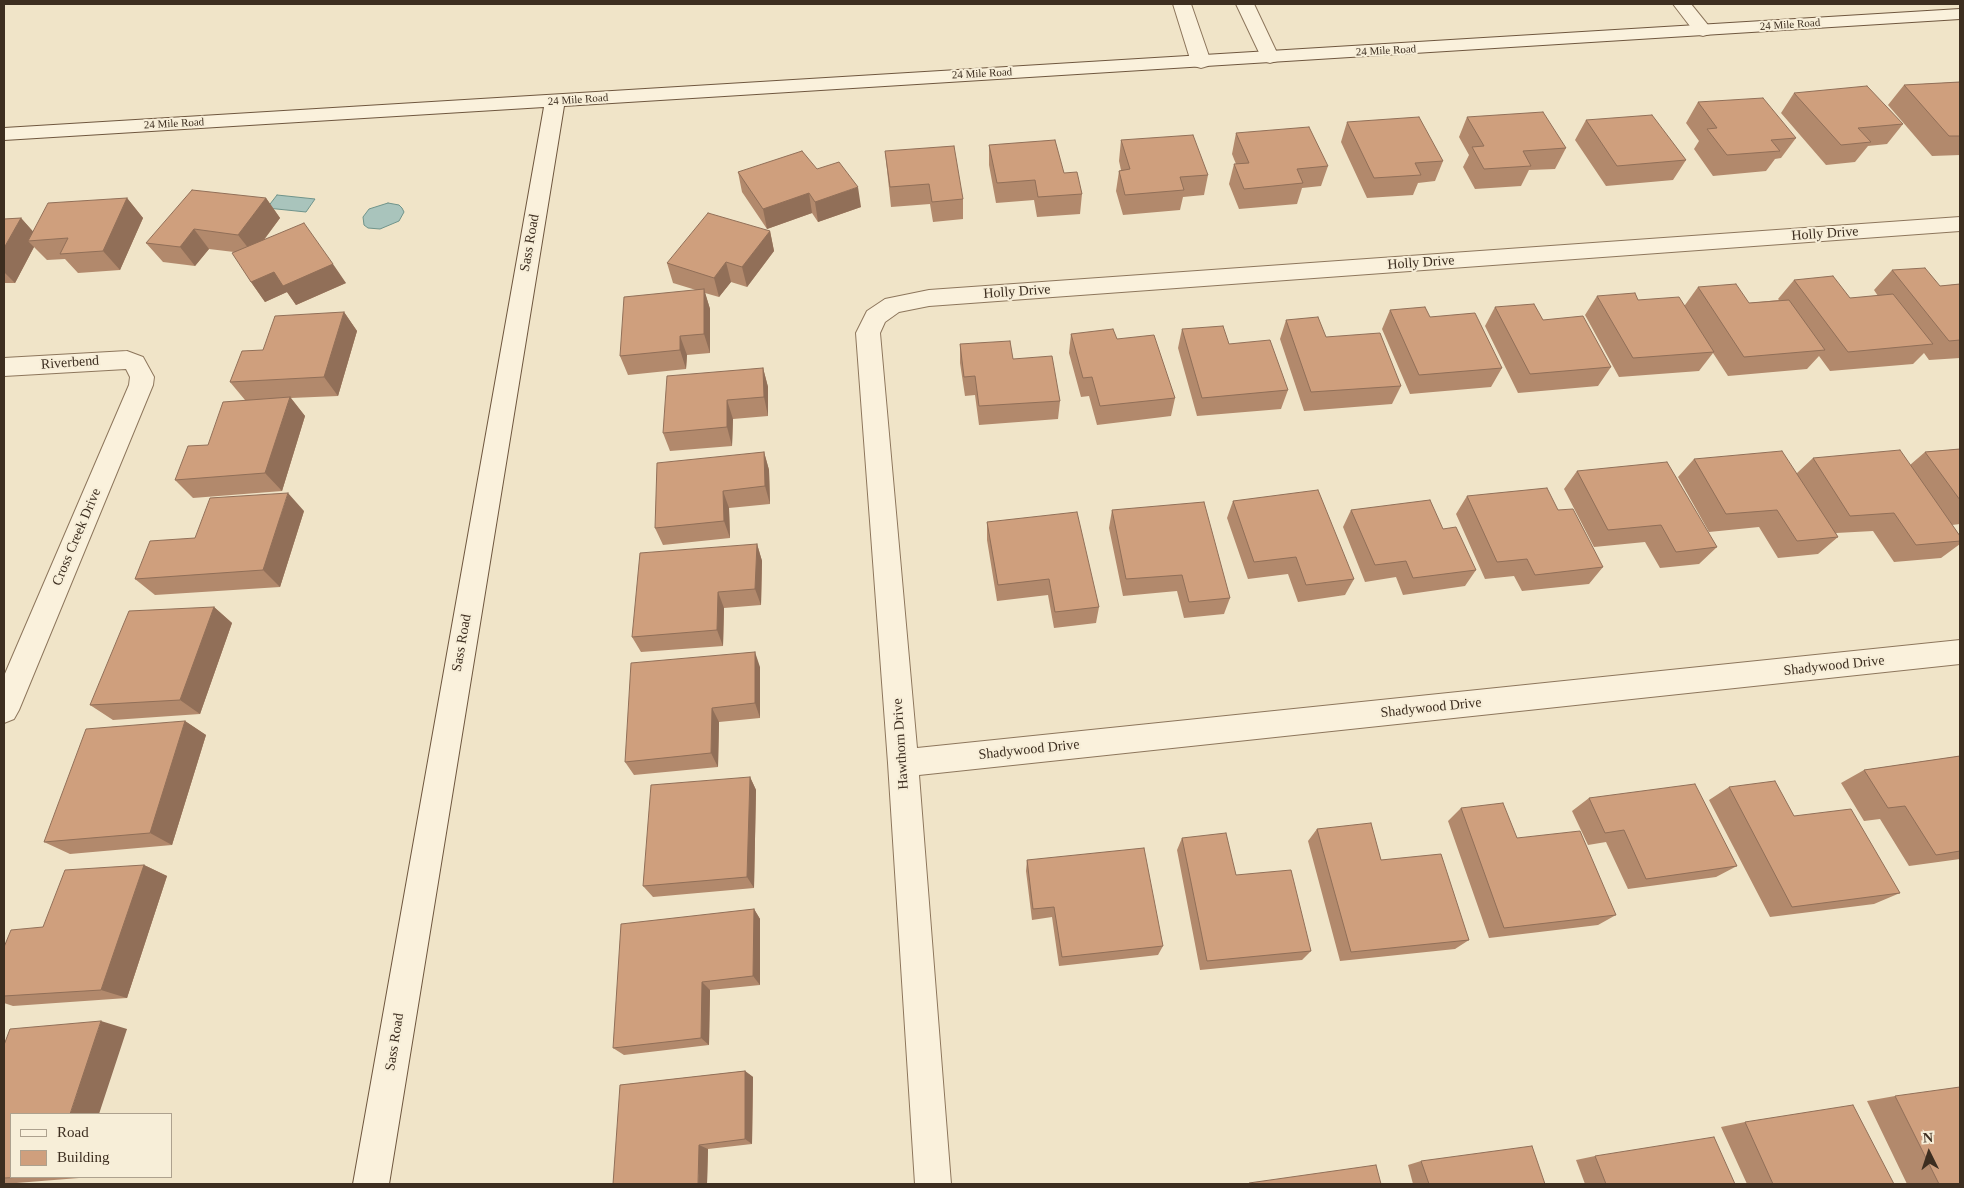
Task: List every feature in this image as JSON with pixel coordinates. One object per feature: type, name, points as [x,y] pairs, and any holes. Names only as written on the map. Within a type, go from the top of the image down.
[{"type":"street","points":[[1182,4],[1201,62]]},
{"type":"street","points":[[1245,4],[1270,57]]},
{"type":"street","points":[[1682,4],[1703,30]]},
{"type":"street","name":"24 Mile Road","points":[[4,134],[1960,14]]},
{"type":"street","name":"Sass Road","points":[[371,1184],[555,101]]},
{"type":"street","name":"Holly Drive","points":[[883,310],[904,302],[929,298],[1960,224]]},
{"type":"street","name":"Hawthorn Drive","points":[[883,310],[870,324],[868,333],[903,763],[933,1184]]},
{"type":"street","name":"Riverbend","points":[[4,368],[111,360],[127,360],[135,363]]},
{"type":"street","name":"Cross Creek Drive","points":[[4,710],[141,385],[142,377],[135,363]]},
{"type":"street","name":"Shadywood Drive","points":[[903,763],[1960,652]]},
{"type":"water","points":[[277,195],[315,199],[306,212],[267,208]]},
{"type":"water","points":[[388,203],[399,205],[402,208],[404,212],[399,221],[380,229],[368,228],[364,225],[363,217],[369,209]]},
{"type":"building","points":[[1960,82],[1960,136],[1949,136],[1904,85]]},
{"type":"building","points":[[1867,86],[1903,124],[1858,128],[1871,142],[1841,145],[1794,93]]},
{"type":"building","points":[[1763,98],[1796,138],[1771,140],[1780,151],[1727,155],[1707,129],[1717,128],[1698,102]]},
{"type":"building","points":[[1543,112],[1566,148],[1523,151],[1531,166],[1484,169],[1472,147],[1484,146],[1467,117]]},
{"type":"building","points":[[1652,115],[1686,160],[1617,166],[1586,120]]},
{"type":"building","points":[[1419,117],[1443,161],[1415,163],[1421,175],[1374,178],[1347,122]]},
{"type":"building","points":[[1309,127],[1328,166],[1297,169],[1303,183],[1244,189],[1234,164],[1249,163],[1236,133]]},
{"type":"building","points":[[1193,135],[1208,175],[1180,177],[1184,190],[1125,195],[1119,171],[1130,169],[1121,140]]},
{"type":"building","points":[[1055,140],[1064,173],[1077,172],[1082,194],[1038,197],[1035,180],[997,183],[989,145]]},
{"type":"building","points":[[954,146],[963,199],[932,202],[929,184],[890,187],[885,151]]},
{"type":"building","points":[[802,151],[817,169],[839,162],[858,187],[815,202],[809,193],[763,209],[738,172]]},
{"type":"building","points":[[192,190],[266,198],[238,235],[194,229],[180,247],[146,243]]},
{"type":"building","points":[[127,198],[103,251],[60,254],[68,238],[28,241],[48,203]]},
{"type":"building","points":[[708,213],[770,231],[742,267],[726,262],[714,278],[667,263]]},
{"type":"building","points":[[21,218],[4,248],[4,219]]},
{"type":"building","points":[[304,223],[333,264],[283,286],[274,272],[251,282],[232,253]]},
{"type":"building","points":[[1925,268],[1940,286],[1960,284],[1960,340],[1949,341],[1892,270]]},
{"type":"building","points":[[1833,276],[1850,298],[1893,294],[1933,344],[1848,352],[1794,280]]},
{"type":"building","points":[[1736,284],[1749,303],[1789,300],[1825,350],[1744,357],[1698,287]]},
{"type":"building","points":[[704,289],[704,334],[680,336],[680,350],[620,356],[624,297]]},
{"type":"building","points":[[1635,293],[1638,300],[1679,297],[1714,352],[1633,358],[1597,296]]},
{"type":"building","points":[[1534,304],[1543,320],[1583,316],[1611,367],[1530,374],[1495,307]]},
{"type":"building","points":[[1425,307],[1430,317],[1475,313],[1502,368],[1419,375],[1390,310]]},
{"type":"building","points":[[344,312],[324,377],[230,382],[242,351],[263,350],[275,316]]},
{"type":"building","points":[[1318,317],[1326,337],[1380,333],[1401,386],[1311,392],[1286,320]]},
{"type":"building","points":[[1223,326],[1229,344],[1270,340],[1288,390],[1202,398],[1182,329]]},
{"type":"building","points":[[1113,329],[1117,339],[1154,335],[1175,398],[1100,406],[1092,377],[1083,378],[1071,334]]},
{"type":"building","points":[[1010,341],[1013,359],[1052,356],[1060,401],[979,406],[975,376],[964,377],[960,344]]},
{"type":"building","points":[[763,368],[764,397],[727,400],[727,427],[663,433],[667,376]]},
{"type":"building","points":[[290,397],[265,473],[175,480],[188,446],[208,445],[223,402]]},
{"type":"building","points":[[1960,449],[1960,500],[1925,452]]},
{"type":"building","points":[[1900,450],[1960,536],[1960,541],[1916,545],[1894,513],[1850,516],[1813,458]]},
{"type":"building","points":[[1782,451],[1838,537],[1797,541],[1777,510],[1726,514],[1694,459]]},
{"type":"building","points":[[764,452],[765,486],[723,491],[724,521],[655,528],[657,463]]},
{"type":"building","points":[[1667,462],[1717,547],[1676,552],[1661,525],[1608,530],[1577,471]]},
{"type":"building","points":[[1547,488],[1558,510],[1573,509],[1603,567],[1535,575],[1527,559],[1497,562],[1467,496]]},
{"type":"building","points":[[1318,490],[1354,579],[1306,585],[1296,557],[1254,562],[1233,501]]},
{"type":"building","points":[[288,493],[263,570],[135,579],[150,541],[195,538],[210,498]]},
{"type":"building","points":[[1430,500],[1443,529],[1456,527],[1476,570],[1413,578],[1406,561],[1375,565],[1351,510]]},
{"type":"building","points":[[1204,502],[1230,598],[1189,602],[1182,575],[1126,579],[1112,510]]},
{"type":"building","points":[[1077,512],[1099,607],[1055,612],[1049,579],[998,585],[987,522]]},
{"type":"building","points":[[757,544],[755,589],[718,592],[717,630],[632,637],[640,553]]},
{"type":"building","points":[[214,607],[180,700],[90,705],[129,611]]},
{"type":"building","points":[[755,652],[755,703],[712,708],[711,753],[625,762],[631,663]]},
{"type":"building","points":[[185,721],[150,833],[44,842],[86,729]]},
{"type":"building","points":[[1960,756],[1960,851],[1936,855],[1905,806],[1888,808],[1864,770]]},
{"type":"building","points":[[750,777],[747,877],[643,886],[651,785]]},
{"type":"building","points":[[1775,781],[1794,816],[1851,809],[1900,893],[1792,907],[1729,787]]},
{"type":"building","points":[[1695,784],[1737,866],[1646,879],[1624,830],[1605,833],[1589,798]]},
{"type":"building","points":[[1503,803],[1517,838],[1580,831],[1616,915],[1504,928],[1461,808]]},
{"type":"building","points":[[1371,823],[1381,860],[1441,854],[1469,940],[1351,952],[1317,829]]},
{"type":"building","points":[[1226,833],[1236,875],[1291,870],[1311,951],[1207,961],[1182,838]]},
{"type":"building","points":[[1144,848],[1163,946],[1062,957],[1054,907],[1033,909],[1027,860]]},
{"type":"building","points":[[144,865],[101,990],[4,996],[4,947],[11,930],[43,927],[65,870]]},
{"type":"building","points":[[754,909],[753,976],[702,982],[701,1038],[613,1048],[621,924]]},
{"type":"building","points":[[101,1021],[70,1113],[10,1113],[10,1178],[4,1178],[4,1045],[10,1029]]},
{"type":"building","points":[[745,1071],[745,1139],[699,1145],[698,1184],[613,1184],[620,1085]]},
{"type":"building","points":[[1960,1087],[1960,1184],[1939,1184],[1895,1096]]},
{"type":"building","points":[[1853,1105],[1894,1184],[1773,1184],[1745,1122]]},
{"type":"building","points":[[1714,1137],[1735,1184],[1606,1184],[1595,1156]]},
{"type":"building","points":[[1532,1146],[1545,1184],[1429,1184],[1421,1161]]},
{"type":"building","points":[[1376,1165],[1381,1184],[1249,1184],[1249,1183]]}]
